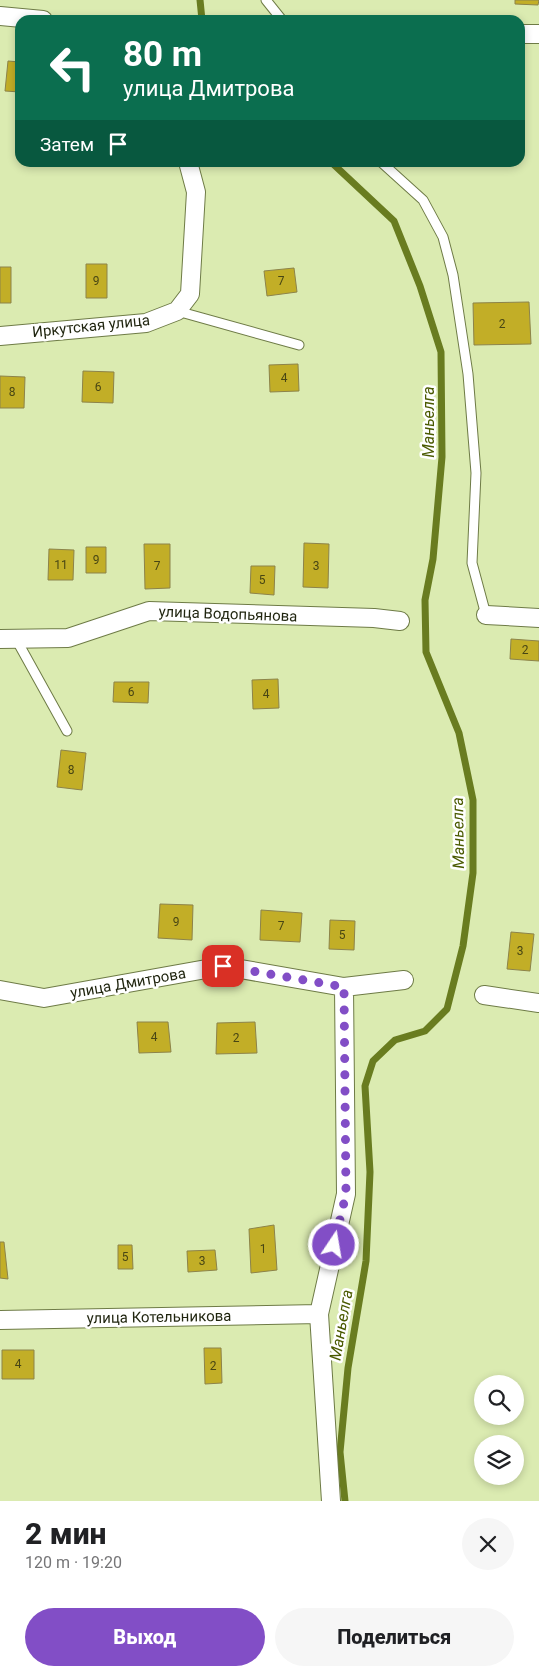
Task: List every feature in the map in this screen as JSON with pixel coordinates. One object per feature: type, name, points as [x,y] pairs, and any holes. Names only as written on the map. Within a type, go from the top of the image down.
[{"type":"street","points":[[0,16],[15,17]]},
{"type":"street","points":[[525,34],[539,34]]},
{"type":"street","points":[[177,311],[190,294],[196,192],[189,167]]},
{"type":"street","name":"Иркутская улица","points":[[0,336],[146,323],[177,311]]},
{"type":"street","name":"улица Водопьянова","points":[[8,639],[68,638],[149,611],[374,618],[400,621]]},
{"type":"street","points":[[486,615],[539,618]]},
{"type":"street","name":"улица Дмитрова","points":[[0,990],[44,998],[223,966],[344,987],[404,980]]},
{"type":"street","points":[[331,1501],[319,1314],[346,1194],[344,987]]},
{"type":"street","points":[[484,995],[539,1003]]},
{"type":"street","name":"улица Котельникова","points":[[0,1320],[319,1314]]},
{"type":"lane","points":[[266,0],[278,15]]},
{"type":"lane","points":[[387,167],[423,200],[444,237],[453,275],[468,374],[476,473],[472,563],[486,615]]},
{"type":"lane","points":[[177,311],[299,345]]},
{"type":"lane","points":[[8,639],[67,731]]},
{"type":"building","points":[[515,0],[539,0],[538,5],[515,4]]},
{"type":"building","points":[[8,61],[15,62],[15,92],[5,91]]},
{"type":"building","points":[[86,264],[107,264],[107,298],[86,298]]},
{"type":"building","points":[[0,267],[11,267],[11,303],[0,303]]},
{"type":"building","points":[[294,268],[297,292],[267,296],[264,271]]},
{"type":"building","points":[[529,302],[531,344],[474,345],[473,303]]},
{"type":"building","points":[[298,364],[299,391],[270,392],[269,365]]},
{"type":"building","points":[[83,371],[114,372],[113,403],[82,402]]},
{"type":"building","points":[[0,376],[25,377],[24,408],[0,408]]},
{"type":"building","points":[[304,543],[329,544],[328,588],[303,587]]},
{"type":"building","points":[[144,544],[170,544],[170,588],[145,589]]},
{"type":"building","points":[[86,547],[106,547],[106,573],[86,573]]},
{"type":"building","points":[[49,549],[74,550],[73,580],[48,580]]},
{"type":"building","points":[[251,566],[275,566],[274,595],[250,593]]},
{"type":"building","points":[[511,639],[539,641],[539,661],[510,659]]},
{"type":"building","points":[[278,679],[279,708],[253,709],[252,680]]},
{"type":"building","points":[[114,682],[149,682],[148,703],[113,702]]},
{"type":"building","points":[[61,750],[86,753],[82,790],[57,787]]},
{"type":"building","points":[[160,904],[193,905],[192,940],[158,938]]},
{"type":"building","points":[[261,910],[302,913],[300,942],[260,940]]},
{"type":"building","points":[[330,920],[355,921],[354,950],[329,949]]},
{"type":"building","points":[[511,932],[534,934],[530,971],[507,969]]},
{"type":"building","points":[[137,1022],[168,1022],[171,1052],[139,1053]]},
{"type":"building","points":[[255,1022],[257,1053],[216,1054],[217,1023]]},
{"type":"building","points":[[274,1225],[277,1270],[251,1273],[249,1229]]},
{"type":"building","points":[[0,1242],[4,1242],[8,1279],[0,1278]]},
{"type":"building","points":[[118,1245],[132,1245],[133,1269],[118,1269]]},
{"type":"building","points":[[215,1250],[217,1270],[188,1272],[187,1251]]},
{"type":"building","points":[[204,1348],[221,1348],[222,1383],[205,1384]]},
{"type":"building","points":[[2,1350],[34,1350],[34,1379],[2,1379]]},
{"type":"waterway","name":"Маньелга","points":[[200,0],[202,15]]},
{"type":"waterway","name":"Маньелга","points":[[336,167],[394,221],[420,286],[441,352],[442,457],[433,559],[425,600],[426,652],[459,733],[473,800],[473,873],[463,946],[447,1009],[425,1031],[395,1040],[373,1061],[365,1086],[370,1172],[366,1261],[348,1368],[340,1452],[345,1501]]},
{"type":"route","points":[[223,966],[344,987],[346,1194],[334,1245]]}]
